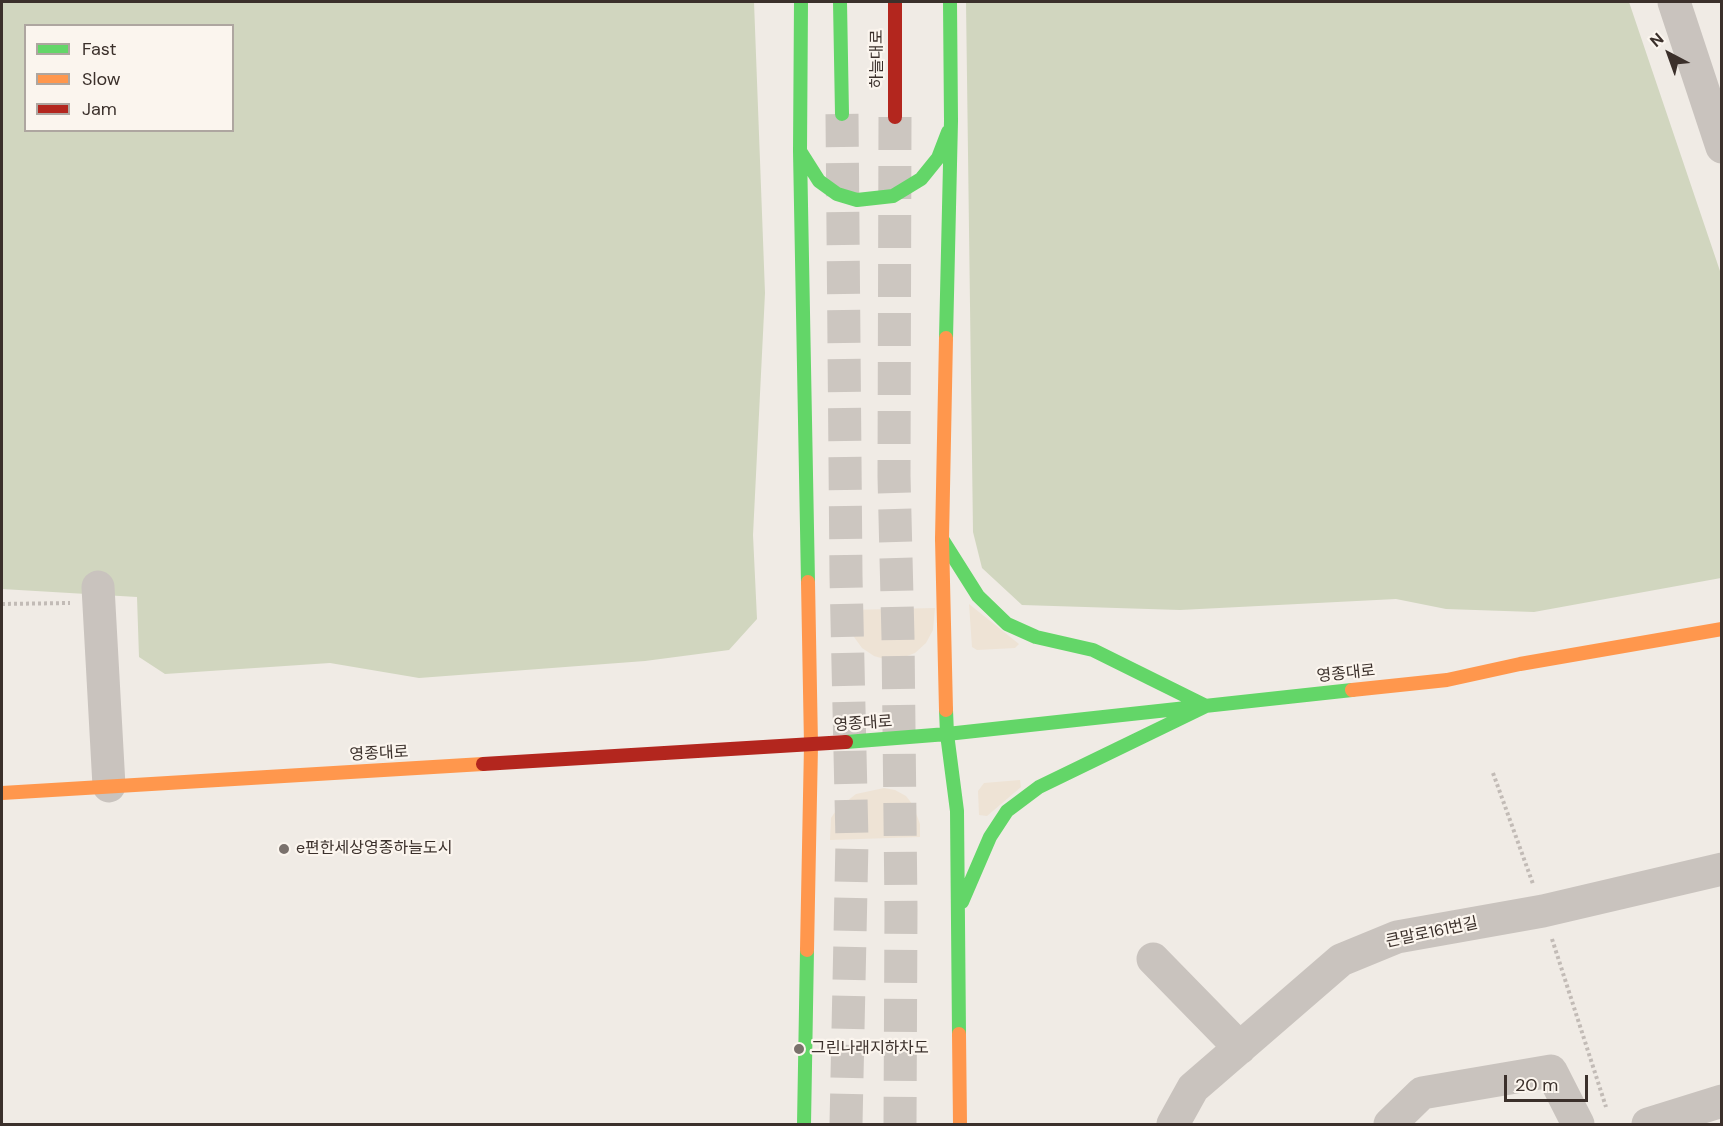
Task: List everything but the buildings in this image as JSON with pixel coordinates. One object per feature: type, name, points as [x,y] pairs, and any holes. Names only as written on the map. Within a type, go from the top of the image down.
[{"type":"main road","points":[[801,2],[800,151],[811,745],[804,1125]]},
{"type":"main road","points":[[840,2],[842,114]]},
{"type":"main road","name":"하늘대로","points":[[895,2],[895,117]]},
{"type":"main road","points":[[950,2],[951,121],[942,539],[947,734],[957,811],[960,1125]]},
{"type":"main road","points":[[800,151],[819,181],[837,194],[857,200],[893,196],[921,179],[938,158],[951,121]]},
{"type":"main road","points":[[942,539],[978,596],[1007,624],[1036,637],[1093,650],[1206,706]]},
{"type":"main road","name":"영종대로","points":[[2,793],[811,745],[947,734],[1447,680],[1520,664],[1722,629]]},
{"type":"main road","points":[[957,915],[990,837],[1007,811],[1039,788],[1206,706]]},
{"type":"street","points":[[1674,2],[1722,147]]},
{"type":"street","points":[[99,595],[109,786]]},
{"type":"street","name":"큰말로161번길","points":[[1173,1125],[1193,1088],[1341,960],[1397,937],[1543,911],[1722,869]]},
{"type":"street","points":[[1153,958],[1240,1047]]},
{"type":"street","points":[[1390,1125],[1422,1093],[1551,1071],[1593,1119]]},
{"type":"street","points":[[1648,1125],[1722,1101]]},
{"type":"path","points":[[2,604],[99,595]]},
{"type":"path","points":[[1493,773],[1543,911],[1593,1119]]},
{"type":"green space","points":[[2,2],[754,2],[765,293],[753,535],[757,619],[729,650],[645,661],[419,678],[330,663],[165,674],[139,657],[137,597],[2,589]]},
{"type":"green space","points":[[966,2],[1629,2],[1721,274],[1721,578],[1534,612],[1446,609],[1396,599],[1180,610],[1022,605],[982,568],[973,532]]},
{"type":"shaded area","points":[[969,604],[1019,644],[1015,648],[977,650],[972,647]]},
{"type":"shaded area","points":[[935,608],[933,630],[926,643],[915,653],[902,658],[888,660],[874,656],[862,648],[849,624],[849,610]]},
{"type":"shaded area","points":[[1020,780],[1021,787],[987,816],[979,815],[978,791],[984,783]]},
{"type":"shaded area","points":[[884,788],[895,790],[906,796],[913,805],[920,824],[920,837],[830,840],[831,818],[837,809],[856,794]]},
{"type":"tunnel","points":[[842,114],[846,576],[852,841],[846,1124]]},
{"type":"tunnel","points":[[895,117],[894,476],[901,909],[900,1124]]},
{"type":"traffic: fast","points":[[801,2],[800,151],[808,582]]},
{"type":"traffic: fast","points":[[840,2],[842,114]]},
{"type":"traffic: fast","points":[[946,338],[951,121],[950,2]]},
{"type":"traffic: fast","points":[[800,151],[819,181],[837,194],[857,200],[893,196],[921,179],[938,158],[948,132]]},
{"type":"traffic: fast","points":[[942,539],[978,596],[1007,624],[1036,637],[1093,650],[1206,706]]},
{"type":"traffic: fast","points":[[846,742],[947,734],[1352,690]]},
{"type":"traffic: fast","points":[[962,902],[990,837],[1007,811],[1039,787],[1206,706]]},
{"type":"traffic: fast","points":[[946,710],[957,811],[959,1034]]},
{"type":"traffic: fast","points":[[804,1124],[807,950]]},
{"type":"traffic: slow","points":[[946,338],[942,539],[946,710]]},
{"type":"traffic: slow","points":[[807,950],[811,745],[808,582]]},
{"type":"traffic: slow","points":[[1352,690],[1447,680],[1520,664],[1722,629]]},
{"type":"traffic: slow","points":[[2,793],[483,764]]},
{"type":"traffic: slow","points":[[959,1034],[960,1124]]},
{"type":"traffic: jam","points":[[895,2],[895,117]]},
{"type":"traffic: jam","points":[[483,764],[846,742]]},
{"type":"place","name":"e편한세상영종하늘도시","points":[[284,849]]},
{"type":"place","name":"그린나래지하차도","points":[[799,1049]]}]
